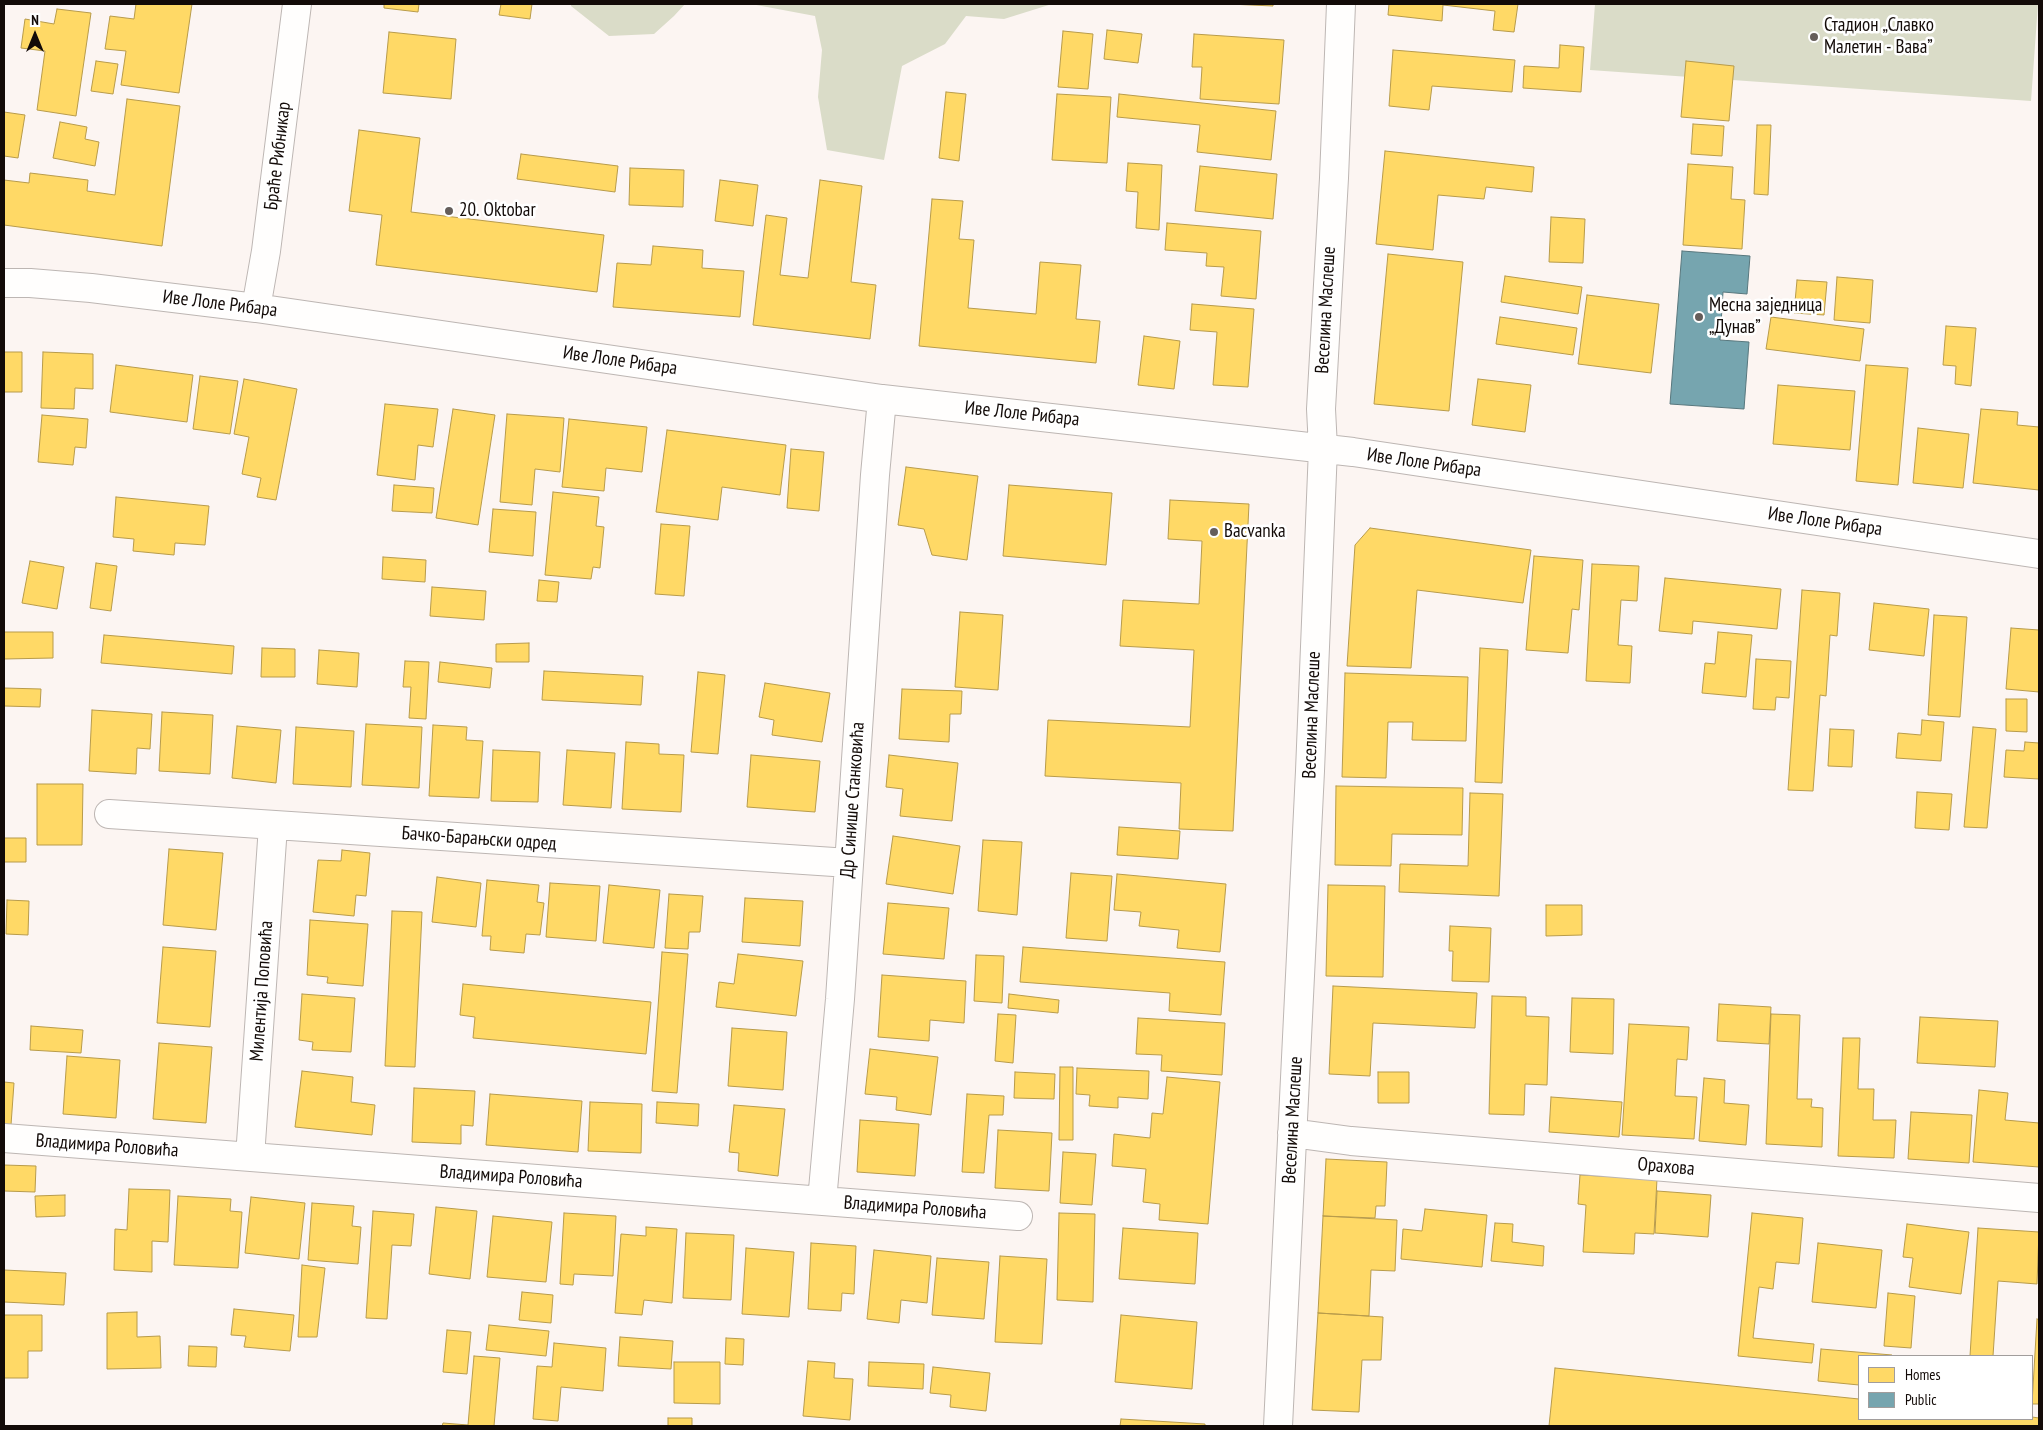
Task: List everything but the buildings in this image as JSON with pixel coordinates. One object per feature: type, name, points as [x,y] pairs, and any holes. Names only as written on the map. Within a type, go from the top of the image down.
[{"type":"street","name":"Браће Рибникар","points":[[256,308],[266,251],[297,4]]},
{"type":"street","name":"Веселина Маслеше","points":[[1278,1426],[1310,781],[1323,448],[1321,409],[1334,178],[1341,4]]},
{"type":"street","name":"Иве Лоле Рибара","points":[[4,283],[91,288],[256,308],[882,399],[1323,448],[2039,554]]},
{"type":"street","name":"Др Синише Станковића","points":[[822,1201],[839,1008],[874,485],[882,399]]},
{"type":"street","name":"Бачко-Барањски одред","points":[[109,814],[849,863]]},
{"type":"street","name":"Милентија Поповића","points":[[250,1157],[273,826]]},
{"type":"street","name":"Орахова","points":[[1292,1133],[1361,1142],[2039,1198]]},
{"type":"street","name":"Владимира Роловића","points":[[4,1138],[1018,1216]]},
{"type":"green space","points":[[571,4],[685,4],[654,34],[609,36],[571,6]]},
{"type":"green space","points":[[751,4],[1052,4],[1004,19],[966,16],[945,44],[902,66],[884,160],[827,150],[818,97],[822,50],[815,16]]},
{"type":"green space","name":"Стадион „Славко Малетин - Вава”","points":[[1595,4],[2038,4],[2031,101],[1590,70]]},
{"type":"place","name":"Стадион „Славко Малетин - Вава”","points":[[1814,37]]},
{"type":"place","name":"20. Oktobar","points":[[449,211]]},
{"type":"place","name":"Месна заједница „Дунав”","points":[[1699,317]]},
{"type":"place","name":"Bacvanka","points":[[1214,532]]}]
